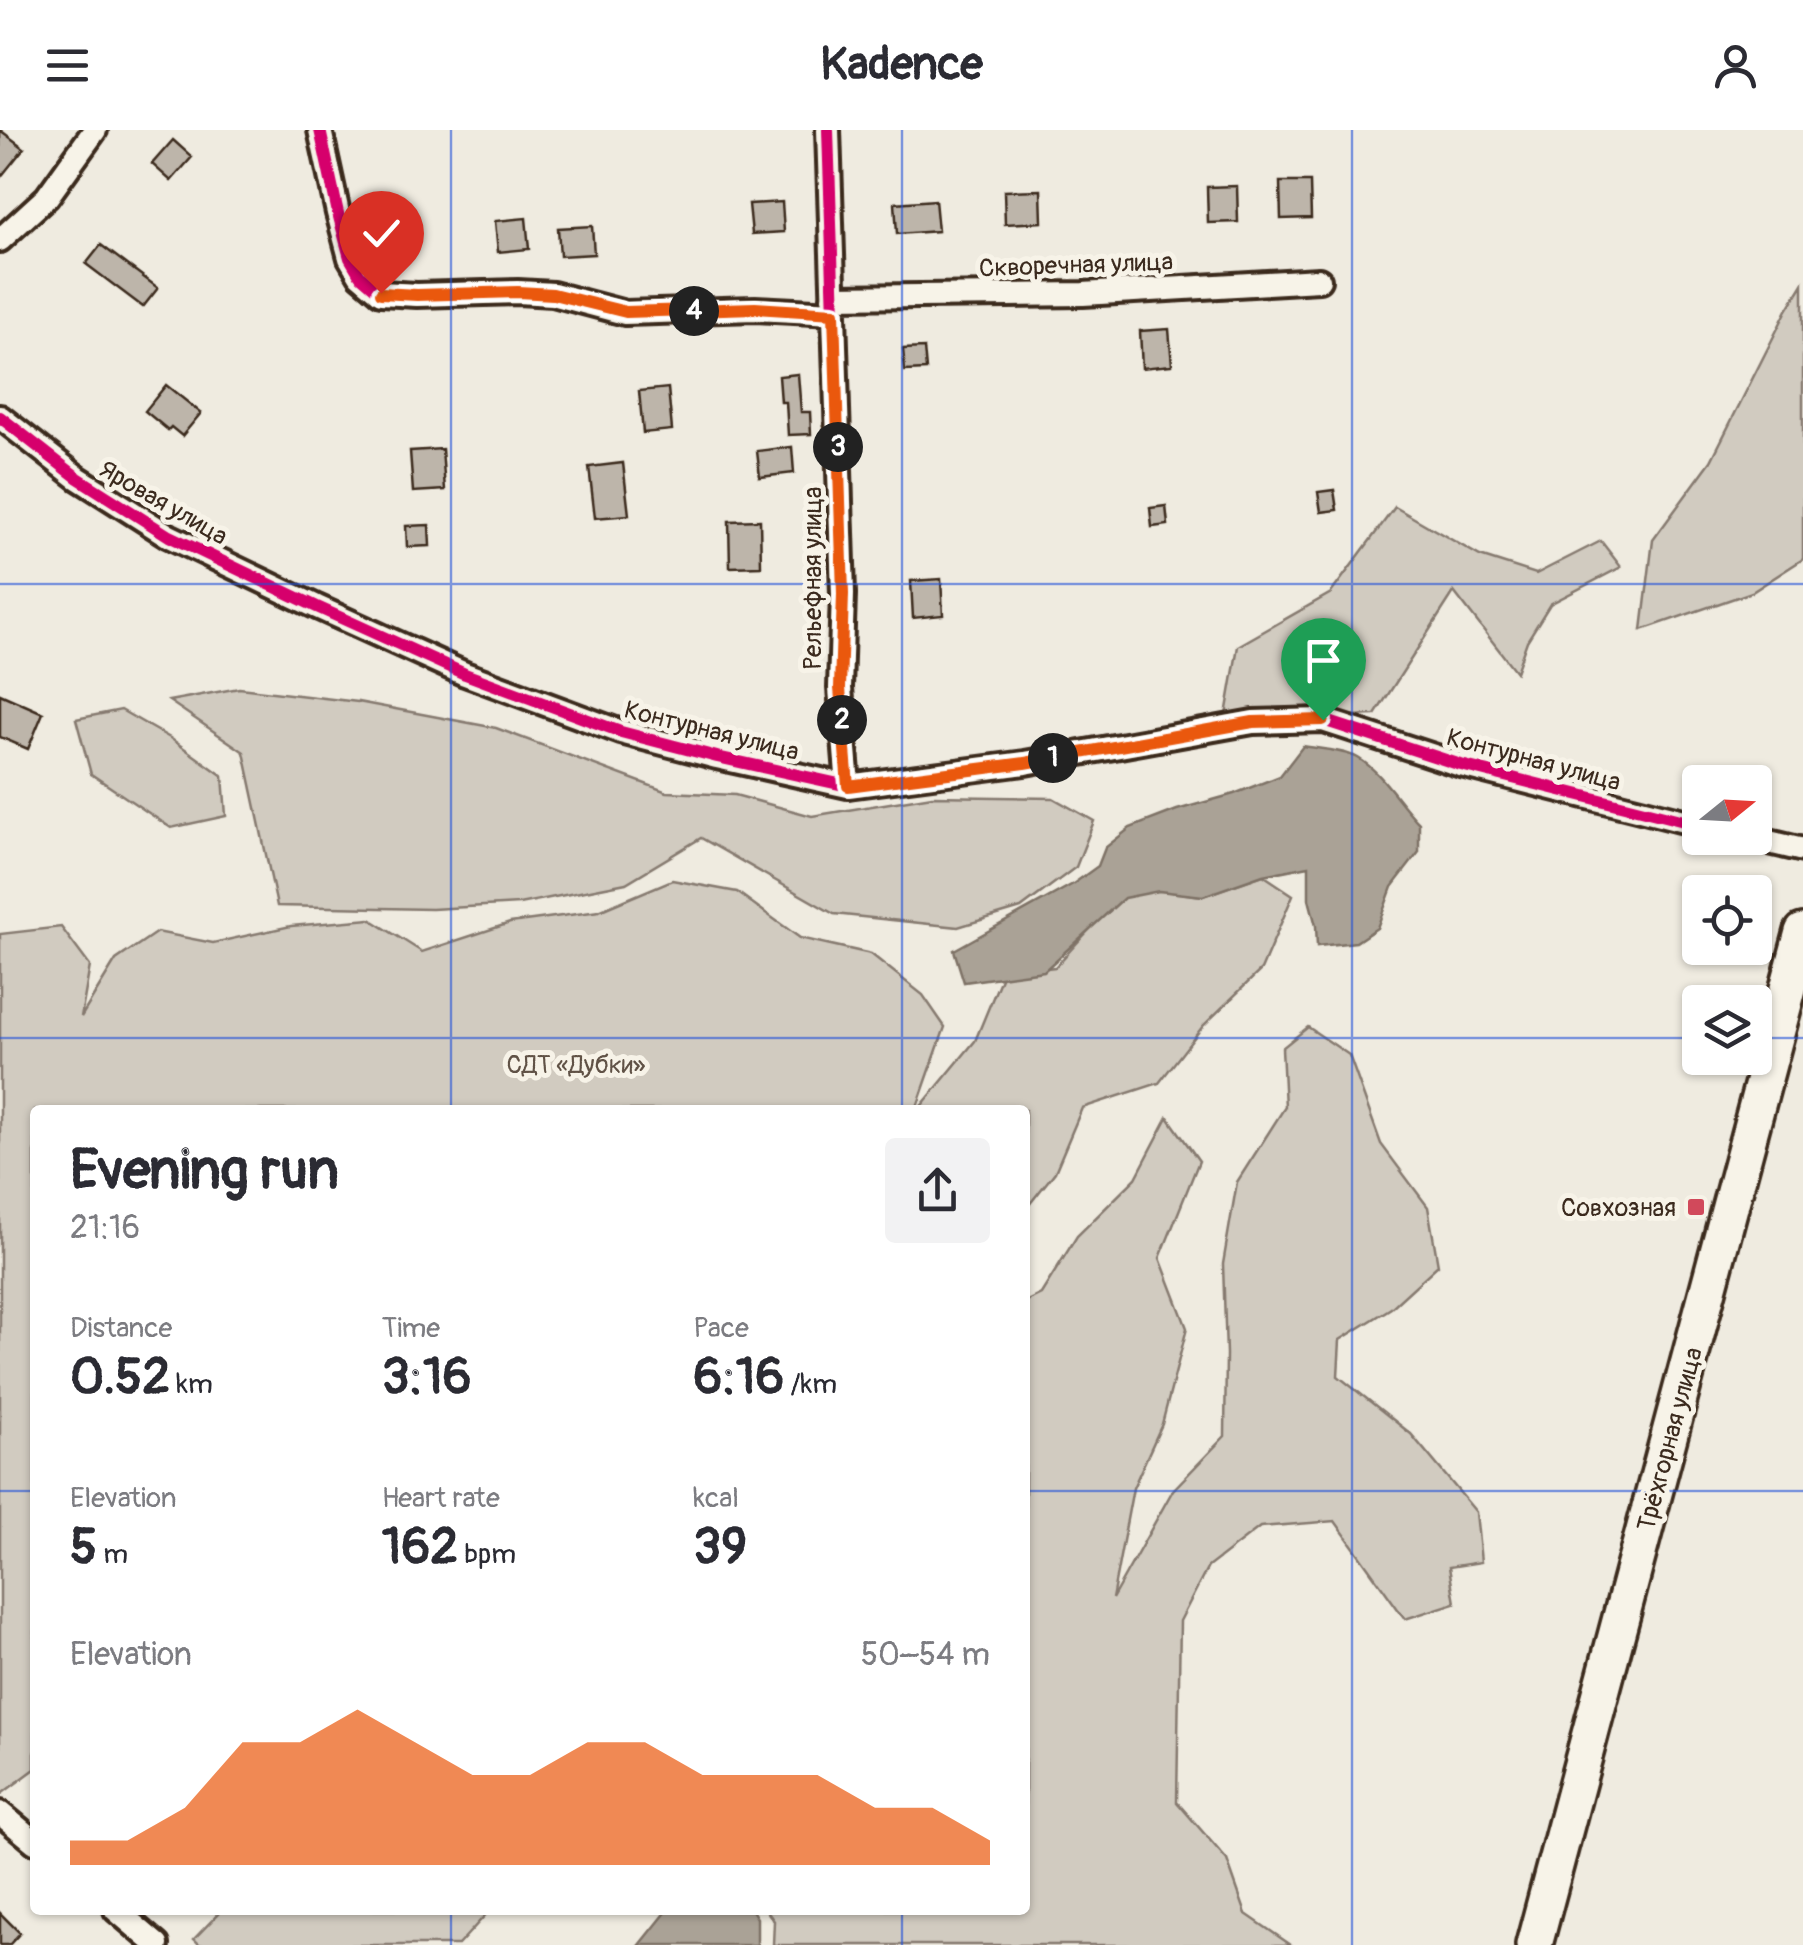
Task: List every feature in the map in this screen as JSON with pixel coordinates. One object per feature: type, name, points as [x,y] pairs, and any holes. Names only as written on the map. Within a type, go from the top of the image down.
[{"type":"highway","name":"Трёхгорная улица","points":[[1534,1945],[1803,932]]},
{"type":"street","points":[[0,240],[47,196],[95,130]]},
{"type":"street","name":"Скворечная улица","points":[[320,130],[350,258],[360,275],[381,293],[553,294],[626,312],[1083,294],[1319,280]]},
{"type":"street","name":"Рельефная улица","points":[[828,130],[843,594],[840,688],[848,786]]},
{"type":"street","name":"Яровая улица","points":[[0,418],[78,478],[169,536],[317,608]]},
{"type":"street","name":"Контурная улица","points":[[317,608],[465,674],[621,732],[717,758],[848,786],[1025,763],[1253,722],[1323,720],[1461,766],[1682,820]]},
{"type":"street","points":[[1772,843],[1803,850]]},
{"type":"street","points":[[0,1812],[30,1838]]},
{"type":"street","points":[[122,1915],[157,1945]]},
{"type":"green space","points":[[1803,284],[1803,559],[1752,592],[1642,630],[1653,540],[1711,461]]},
{"type":"green space","points":[[1395,507],[1480,556],[1536,574],[1601,541],[1621,567],[1550,604],[1527,641],[1516,672],[1454,592],[1375,715],[1225,721],[1238,646],[1331,593]]},
{"type":"green space","points":[[239,688],[358,702],[496,728],[667,792],[735,795],[812,816],[932,796],[1053,798],[1094,821],[1076,867],[1021,908],[958,927],[834,914],[701,838],[626,883],[519,904],[432,909],[277,906],[244,752],[169,701]]},
{"type":"green space","points":[[121,710],[170,738],[223,776],[226,816],[171,828],[91,774],[76,719]]},
{"type":"green space","points":[[1263,875],[1293,895],[1261,970],[1203,1026],[1159,1083],[1082,1108],[1055,1172],[1030,1204],[1030,1105],[922,1105],[975,1041],[1003,973],[1055,967],[1128,887],[1203,896]]},
{"type":"green space","name":"СДТ «Дубки»","points":[[672,880],[737,892],[800,938],[871,954],[923,995],[945,1027],[918,1105],[30,1105],[30,1773],[0,1795],[0,934],[61,927],[90,966],[81,1017],[116,960],[157,932],[213,943],[291,926],[370,919],[422,952],[510,923],[599,911]]},
{"type":"green space","points":[[1308,1027],[1349,1055],[1381,1144],[1428,1207],[1438,1265],[1391,1308],[1340,1340],[1338,1376],[1411,1434],[1476,1512],[1481,1562],[1449,1567],[1455,1603],[1405,1619],[1335,1521],[1260,1527],[1208,1567],[1180,1621],[1177,1802],[1227,1860],[1246,1914],[1291,1945],[773,1945],[774,1921],[770,1915],[1030,1915],[1030,1300],[1041,1294],[1077,1236],[1136,1178],[1168,1117],[1199,1161],[1160,1258],[1187,1328],[1162,1424],[1133,1488],[1112,1599],[1173,1490],[1225,1436],[1223,1264],[1237,1182],[1285,1107],[1282,1048]]},
{"type":"green space","points":[[217,1915],[485,1915],[458,1945],[200,1945],[194,1939]]},
{"type":"shaded area","points":[[1303,746],[1358,758],[1383,780],[1419,823],[1419,852],[1392,887],[1377,928],[1356,942],[1317,946],[1309,899],[1309,866],[1263,875],[1203,896],[1159,891],[1124,898],[1044,971],[964,982],[954,950],[1073,884],[1098,866],[1105,848],[1130,828],[1280,776]]},
{"type":"shaded area","points":[[664,1915],[757,1918],[757,1945],[640,1945]]},
{"type":"building","points":[[0,130],[24,148],[0,178]]},
{"type":"building","points":[[173,140],[192,157],[171,181],[152,164]]},
{"type":"building","points":[[1280,182],[1310,182],[1311,218],[1281,219]]},
{"type":"building","points":[[1237,186],[1238,222],[1208,223],[1207,187]]},
{"type":"building","points":[[1041,190],[1042,222],[1005,224],[1004,191]]},
{"type":"building","points":[[935,200],[938,231],[897,234],[895,203]]},
{"type":"building","points":[[782,202],[784,232],[752,234],[749,204]]},
{"type":"building","points":[[526,218],[529,249],[498,252],[495,221]]},
{"type":"building","points":[[592,226],[594,254],[560,256],[558,228]]},
{"type":"building","points":[[101,245],[158,288],[143,307],[86,264]]},
{"type":"building","points":[[1169,329],[1172,365],[1142,368],[1140,331]]},
{"type":"building","points":[[924,348],[926,370],[905,371],[903,349]]},
{"type":"building","points":[[798,374],[801,412],[810,412],[811,434],[788,435],[779,376]]},
{"type":"building","points":[[166,385],[201,413],[182,436],[145,411]]},
{"type":"building","points":[[668,388],[672,430],[643,433],[639,391]]},
{"type":"building","points":[[792,447],[794,473],[760,477],[757,451]]},
{"type":"building","points":[[442,449],[445,490],[413,492],[410,451]]},
{"type":"building","points":[[623,463],[629,515],[595,518],[589,467]]},
{"type":"building","points":[[1334,490],[1337,510],[1321,512],[1318,492]]},
{"type":"building","points":[[1166,506],[1168,525],[1152,527],[1150,508]]},
{"type":"building","points":[[760,520],[761,566],[730,567],[729,521]]},
{"type":"building","points":[[429,525],[430,546],[407,547],[406,526]]},
{"type":"building","points":[[941,579],[943,615],[913,618],[911,581]]},
{"type":"building","points":[[0,694],[43,713],[28,749],[0,737]]},
{"type":"building","points":[[0,1913],[20,1933],[9,1945],[0,1945]]},
{"type":"cycle path","points":[[320,130],[350,258],[360,275],[381,293],[553,294],[625,313],[755,309],[834,313]]},
{"type":"cycle path","points":[[828,130],[843,594],[840,688],[848,786]]},
{"type":"cycle path","points":[[0,417],[78,478],[169,536],[317,607],[465,674],[621,732],[717,757],[848,786],[1025,763],[1253,722],[1323,720],[1461,765],[1682,820]]},
{"type":"place","name":"Совхозная","points":[[1696,1207]]},
{"type":"route","points":[[381,293],[553,294],[626,312],[755,308],[834,313],[843,594],[840,688],[848,786],[1025,763],[1253,722],[1323,720]]}]
